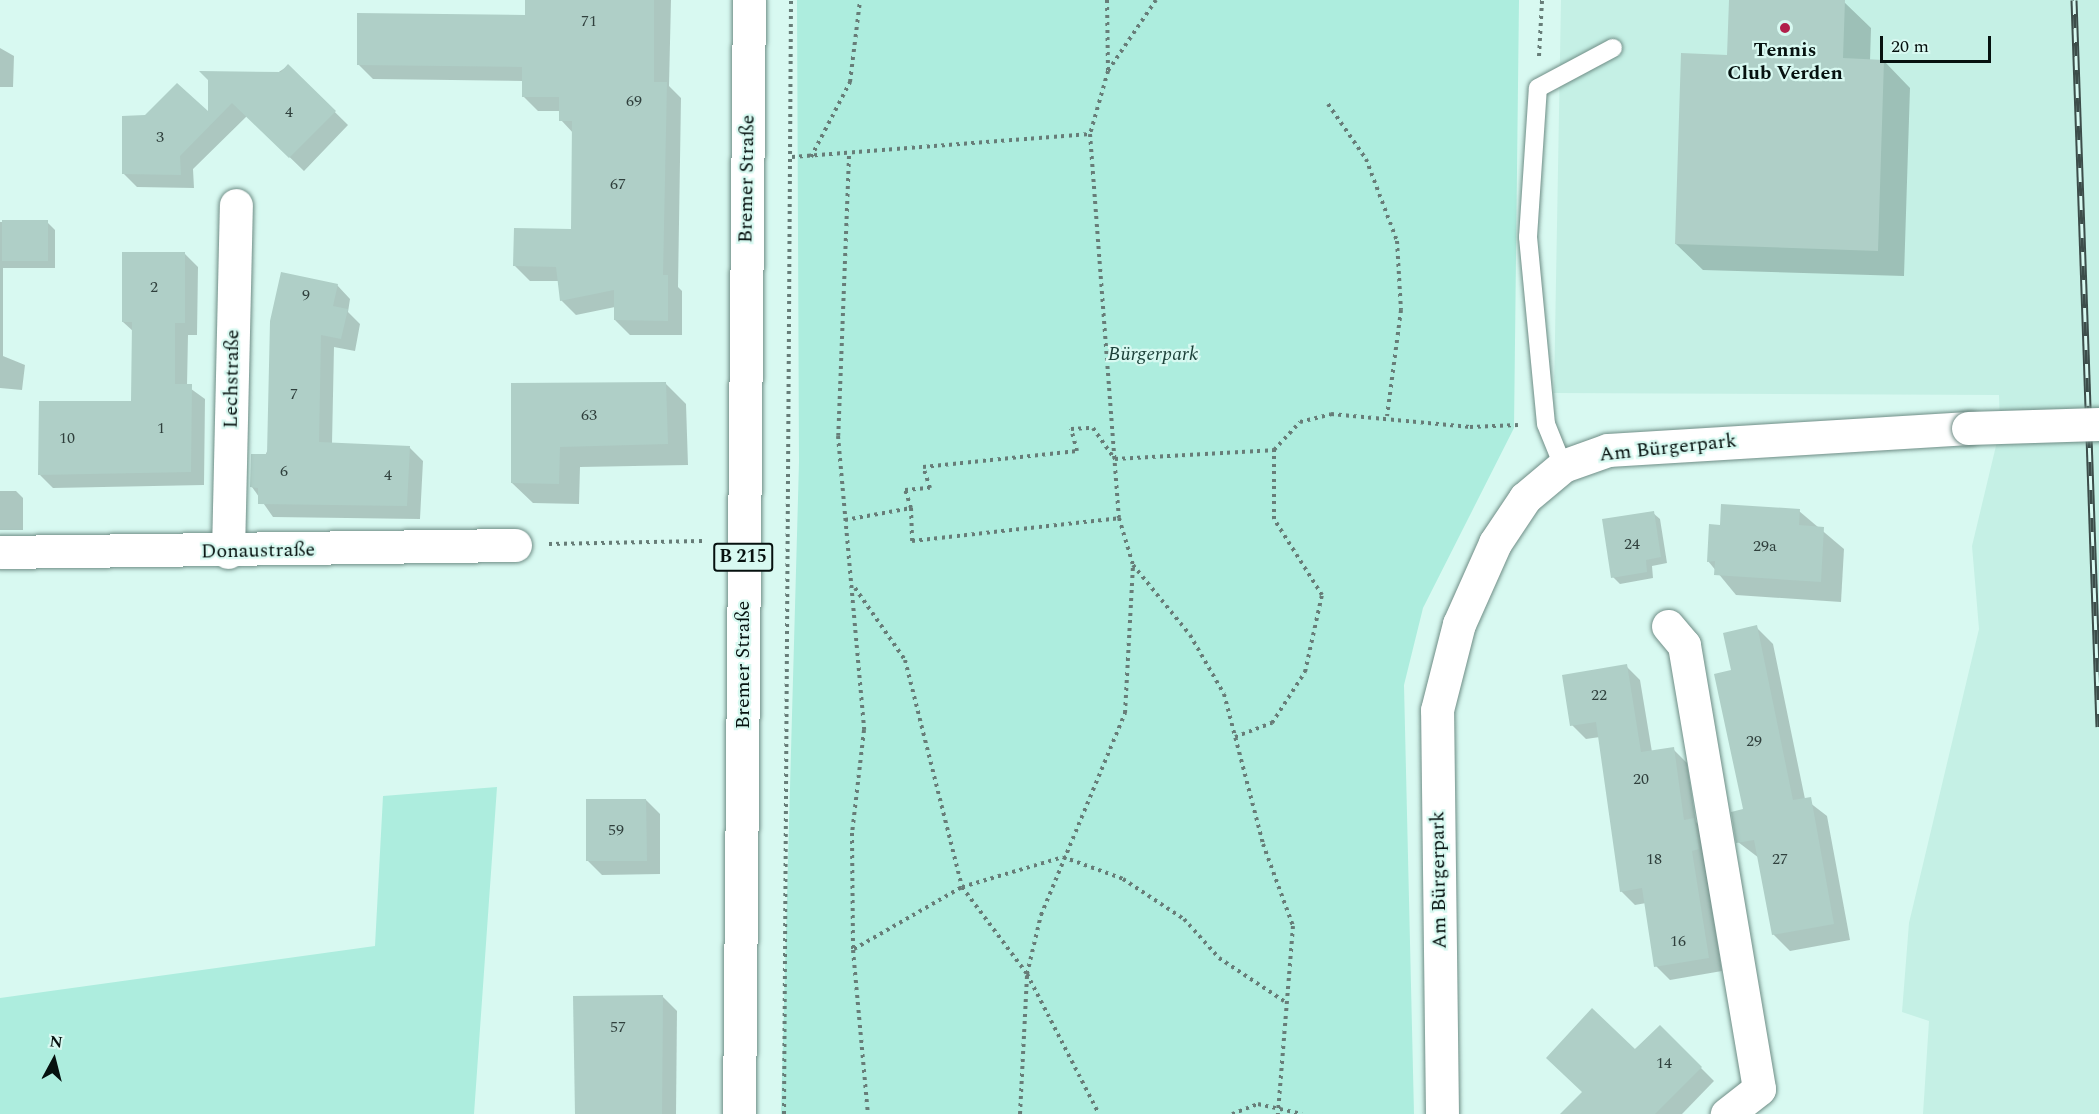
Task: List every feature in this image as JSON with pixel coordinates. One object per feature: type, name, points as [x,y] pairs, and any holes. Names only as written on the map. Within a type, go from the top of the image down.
[{"type":"street","name":"Bremer Straße","points":[[739,1114],[748,0]]},
{"type":"street","name":"Lechstraße","points":[[228,552],[236,205]]},
{"type":"street","name":"Am Bürgerpark","points":[[1442,1114],[1437,710],[1459,624],[1495,543],[1525,498],[1563,466],[1608,450],[1686,442],[2099,424]]},
{"type":"street","name":"Donaustraße","points":[[0,552],[228,552],[515,545]]},
{"type":"street","points":[[1668,626],[1684,645],[1759,1089],[1727,1114]]},
{"type":"lane","points":[[1563,466],[1546,424],[1528,237],[1538,88],[1613,48]]},
{"type":"path","points":[[784,1114],[792,157],[790,0]]},
{"type":"path","points":[[811,157],[850,82],[860,0]]},
{"type":"path","points":[[1020,1114],[1027,974],[1063,857],[1125,713],[1133,565],[1119,518],[1090,134],[1108,72],[1107,0]]},
{"type":"path","points":[[1108,72],[1156,0]]},
{"type":"path","points":[[1538,88],[1542,0]]},
{"type":"path","points":[[1328,104],[1366,159],[1397,241],[1401,310],[1387,416]]},
{"type":"path","points":[[792,157],[849,156],[1090,134]]},
{"type":"path","points":[[849,156],[838,436],[845,520],[854,587],[864,730],[852,833],[853,950],[868,1114]]},
{"type":"path","points":[[1235,737],[1272,723],[1305,672],[1322,595],[1274,519],[1274,450],[1300,422],[1331,414],[1387,416],[1470,427],[1546,424]]},
{"type":"path","points":[[1115,459],[1093,429],[1071,429],[1077,451],[923,467],[930,488],[904,490],[911,508],[912,541],[1119,518]]},
{"type":"path","points":[[1115,459],[1274,450]]},
{"type":"path","points":[[845,520],[911,508]]},
{"type":"path","points":[[515,545],[702,541]]},
{"type":"path","points":[[1133,565],[1190,635],[1224,694],[1263,844],[1293,926],[1284,1001],[1278,1114]]},
{"type":"path","points":[[854,587],[905,660],[962,887],[1027,974],[1099,1114]]},
{"type":"path","points":[[853,950],[962,887],[1063,857],[1123,879],[1184,919],[1219,958],[1284,1001]]},
{"type":"path","points":[[1232,1114],[1258,1104],[1279,1104],[1302,1114]]},
{"type":"shaded area","points":[[1561,0],[2099,0],[2099,1114],[1923,1114],[1929,1021],[1902,1012],[1909,923],[1979,629],[1972,546],[2000,429],[1999,395],[1554,393]]},
{"type":"green space","name":"Bürgerpark","points":[[797,0],[1519,0],[1514,428],[1423,608],[1404,685],[1414,1114],[781,1114],[799,462]]},
{"type":"green space","points":[[497,787],[474,1114],[0,1114],[0,998],[375,946],[383,796]]},
{"type":"building","points":[[525,0],[654,0],[654,82],[667,82],[663,275],[668,275],[668,321],[614,320],[614,290],[560,301],[556,267],[513,266],[514,228],[571,229],[572,121],[559,121],[559,97],[522,97],[522,67],[357,65],[357,13],[525,15]]},
{"type":"building","points":[[1729,0],[1845,0],[1843,58],[1884,60],[1878,251],[1675,244],[1681,53],[1727,55]]},
{"type":"building","points":[[288,64],[336,111],[289,158],[232,103],[180,156],[181,175],[122,174],[122,116],[145,115],[177,83],[208,111],[208,80],[199,71],[281,72]]},
{"type":"building","points":[[2,220],[48,220],[48,261],[2,261]]},
{"type":"building","points":[[122,252],[185,252],[185,323],[175,323],[175,384],[192,384],[191,472],[38,475],[39,401],[131,401],[132,322],[122,322]]},
{"type":"building","points":[[281,272],[338,284],[333,306],[348,309],[341,339],[321,335],[319,442],[410,446],[407,506],[258,504],[258,488],[250,487],[251,454],[267,454],[270,321]]},
{"type":"building","points":[[666,382],[668,444],[560,447],[559,484],[511,483],[511,383]]},
{"type":"building","points":[[1721,504],[1800,509],[1799,525],[1824,527],[1821,582],[1714,575],[1715,561],[1707,562],[1709,524],[1720,525]]},
{"type":"building","points":[[1654,511],[1661,557],[1646,560],[1647,572],[1611,578],[1602,519]]},
{"type":"building","points":[[1757,625],[1793,800],[1811,797],[1834,924],[1772,935],[1754,840],[1736,843],[1731,812],[1743,809],[1714,674],[1731,670],[1723,633]]},
{"type":"building","points":[[1627,664],[1641,752],[1674,747],[1684,820],[1694,818],[1699,849],[1692,851],[1709,958],[1654,967],[1642,888],[1620,892],[1596,722],[1570,726],[1562,675]]},
{"type":"building","points":[[586,799],[646,799],[647,861],[586,861]]},
{"type":"building","points":[[663,995],[662,1114],[575,1114],[573,996]]},
{"type":"building","points":[[1592,1008],[1635,1049],[1660,1025],[1702,1067],[1655,1114],[1560,1114],[1582,1092],[1546,1058]]},
{"type":"railway","points":[[2074,0],[2099,727]]},
{"type":"place","name":"Tennis Club Verden","points":[[1785,28]]}]
